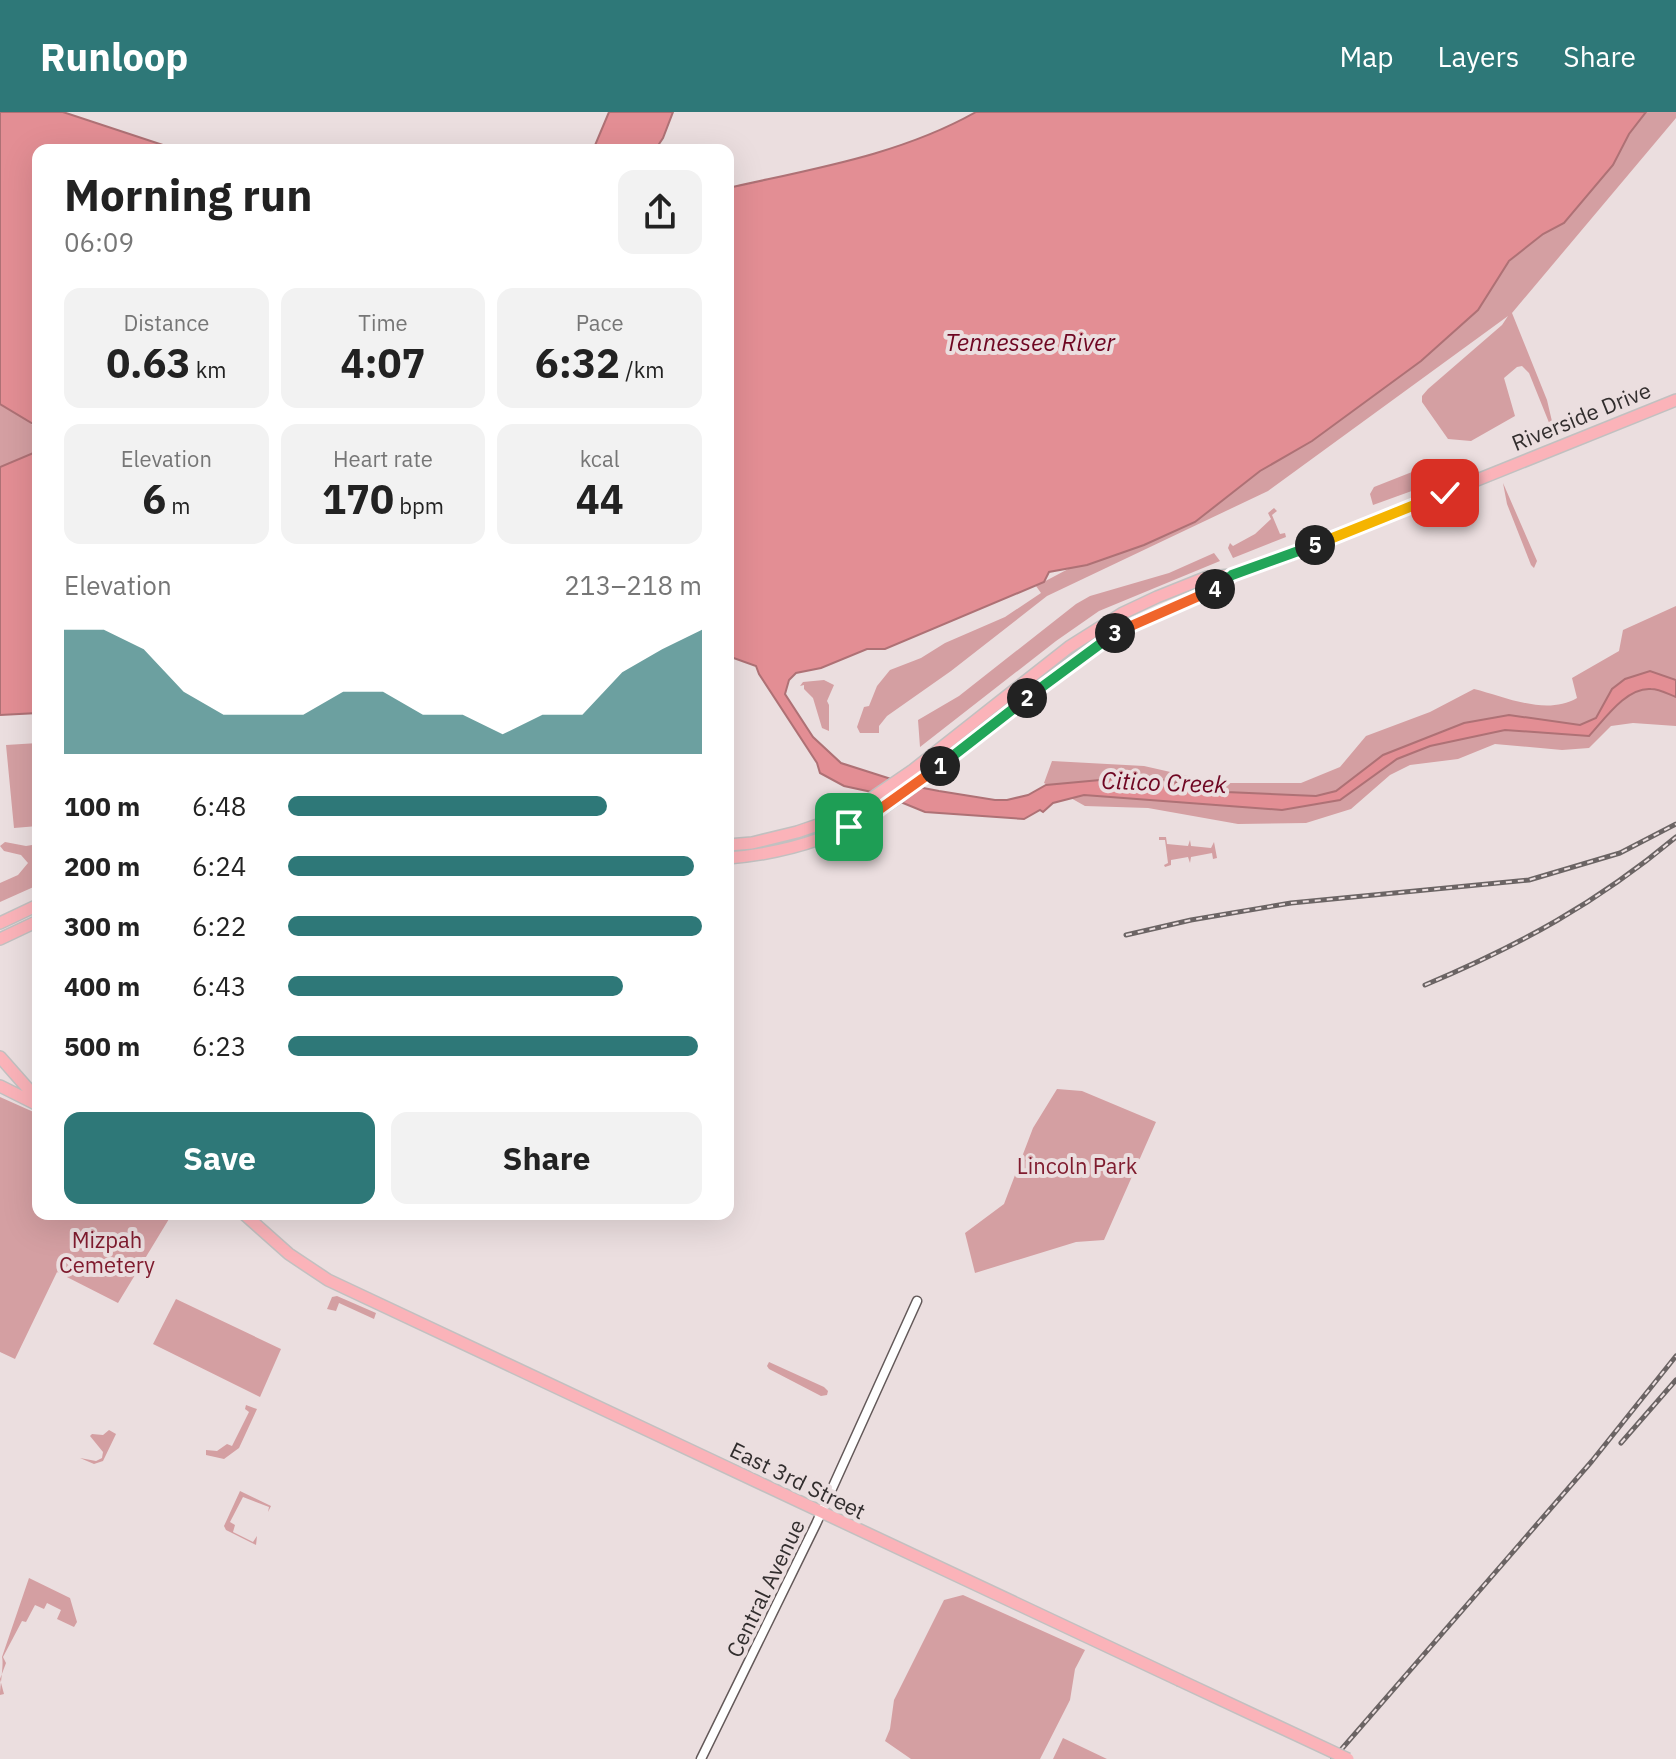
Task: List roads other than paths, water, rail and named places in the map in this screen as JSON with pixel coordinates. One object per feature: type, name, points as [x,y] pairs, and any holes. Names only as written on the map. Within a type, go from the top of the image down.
[{"type":"main road","name":"Riverside Drive","points":[[734,844],[797,832],[835,819],[893,784],[1069,647],[1157,597],[1207,577],[1232,575],[1309,547],[1676,400]]},
{"type":"main road","name":"Riverside Drive","points":[[734,857],[773,852],[815,841],[873,814],[1099,643],[1163,610],[1213,591],[1232,575]]},
{"type":"main road","points":[[0,923],[32,908]]},
{"type":"main road","points":[[3,938],[32,924]]},
{"type":"main road","points":[[0,1057],[32,1095]]},
{"type":"main road","points":[[0,1086],[32,1099]]},
{"type":"main road","name":"East 3rd Street","points":[[251,1220],[289,1254],[328,1280],[1348,1759]]},
{"type":"street","name":"Central Avenue","points":[[701,1759],[821,1513],[917,1301]]},
{"type":"water","points":[[0,112],[63,112],[160,144],[32,144],[32,423],[0,404]]},
{"type":"water","points":[[609,112],[673,112],[659,144],[596,144]]},
{"type":"water","name":"Tennessee River","points":[[976,112],[1646,112],[1629,134],[1613,165],[1564,223],[1543,234],[1509,261],[1478,310],[1421,361],[1312,441],[1260,471],[1195,522],[1144,545],[1087,565],[1049,572],[1044,582],[885,649],[867,649],[821,668],[796,673],[789,680],[785,694],[813,737],[841,763],[913,786],[995,800],[1028,795],[1046,785],[1111,779],[1162,780],[1226,792],[1316,796],[1336,791],[1383,755],[1464,723],[1509,715],[1580,725],[1596,718],[1612,689],[1625,679],[1650,671],[1676,680],[1676,697],[1654,689],[1633,693],[1616,706],[1589,736],[1505,730],[1430,746],[1397,759],[1340,800],[1282,810],[1084,795],[1053,803],[1043,812],[1040,810],[1024,819],[925,812],[881,794],[844,786],[820,773],[817,763],[756,666],[734,658],[734,187],[886,150],[947,127]]},
{"type":"water","points":[[32,454],[32,713],[0,715],[0,467]]},
{"type":"railway","points":[[1126,935],[1291,903],[1529,880],[1620,853],[1676,824]]},
{"type":"railway","points":[[1425,985],[1556,921],[1617,882],[1676,837]]},
{"type":"railway","points":[[1333,1759],[1592,1461],[1676,1356]]},
{"type":"railway","points":[[1621,1443],[1676,1380]]},
{"type":"water label","name":"Citico Creek","points":[[1164,782]]},
{"type":"park label","name":"Lincoln Park","points":[[1077,1165]]},
{"type":"park label","name":"Mizpah Cemetery","points":[[107,1252]]}]
